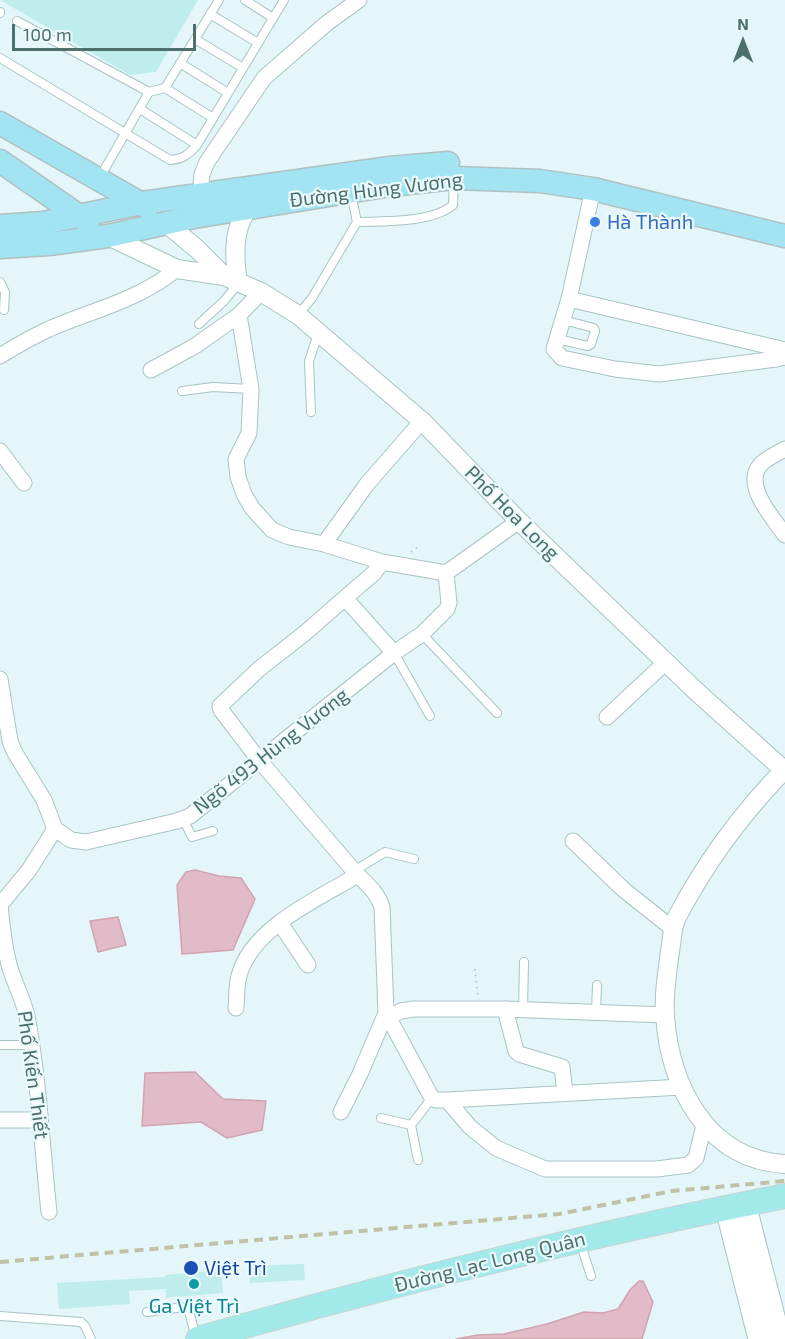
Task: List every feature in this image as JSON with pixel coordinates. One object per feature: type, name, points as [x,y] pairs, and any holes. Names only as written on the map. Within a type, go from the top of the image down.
[{"type":"highway","name":"Đường Lạc Long Quân","points":[[197,1339],[345,1297],[580,1240],[785,1196]]},
{"type":"main road","points":[[0,123],[142,203],[166,223]]},
{"type":"main road","points":[[0,161],[108,236]]},
{"type":"main road","name":"Đường Hùng Vương","points":[[0,226],[43,223],[142,203],[390,168],[442,163],[543,165],[596,174],[785,220]]},
{"type":"main road","name":"Đường Hùng Vương","points":[[0,247],[49,244],[108,236],[249,208],[351,191],[454,178],[540,181],[593,189],[785,236]]},
{"type":"main road","points":[[736,1206],[759,1339]]},
{"type":"main road","points":[[736,1206],[776,1324],[777,1339]]},
{"type":"street","points":[[200,196],[202,174],[207,162],[264,78],[327,23],[359,0]]},
{"type":"street","points":[[593,189],[569,299],[554,349],[562,358],[615,369],[659,374],[785,357]]},
{"type":"street","points":[[231,279],[239,227],[249,208]]},
{"type":"street","name":"Phố Hoa Long","points":[[166,223],[231,279]]},
{"type":"street","name":"Phố Hoa Long","points":[[108,236],[177,269],[231,279],[261,292],[298,315],[422,421],[519,521],[666,662],[785,770]]},
{"type":"street","points":[[0,356],[49,329],[141,293],[162,282],[177,269]]},
{"type":"street","points":[[151,370],[195,346],[239,315],[261,292]]},
{"type":"street","points":[[569,299],[785,350]]},
{"type":"street","points":[[239,315],[251,389],[249,433],[236,459],[238,477],[244,494],[261,519],[272,530],[289,537],[324,544],[382,562],[446,573],[519,521]]},
{"type":"street","points":[[324,544],[367,484],[422,421]]},
{"type":"street","points":[[785,449],[761,464],[756,472],[754,485],[762,502],[785,535]]},
{"type":"street","points":[[0,451],[24,483]]},
{"type":"street","points":[[382,562],[374,573],[221,703],[220,710],[260,760],[376,894],[382,907],[388,1015],[439,1099],[496,1148],[545,1169],[657,1169],[688,1165],[696,1158],[705,1125]]},
{"type":"street","name":"Ngõ 493 Hùng Vương","points":[[55,829],[71,840],[86,842],[183,819],[394,653],[422,634],[447,609],[449,603],[446,573]]},
{"type":"street","points":[[345,598],[394,653]]},
{"type":"street","points":[[607,717],[666,662]]},
{"type":"street","points":[[0,679],[10,741],[44,800],[55,829],[29,870],[0,905]]},
{"type":"street","points":[[785,770],[756,801],[712,856],[692,889],[673,929],[665,1015],[671,1055],[682,1087],[689,1104],[705,1125],[735,1152],[758,1161],[785,1164]]},
{"type":"street","points":[[573,841],[624,890],[673,929]]},
{"type":"street","points":[[236,1008],[239,975],[255,945],[280,923],[356,873]]},
{"type":"street","name":"Phố Kiến Thiết","points":[[0,905],[4,944],[10,968],[23,1001],[31,1045],[49,1212]]},
{"type":"street","points":[[280,923],[308,965]]},
{"type":"street","points":[[341,1112],[388,1015],[407,1009],[523,1009],[665,1015]]},
{"type":"street","points":[[505,1009],[516,1051],[519,1054],[562,1067],[565,1093]]},
{"type":"street","points":[[439,1099],[682,1087]]},
{"type":"street","points":[[0,1120],[39,1120]]},
{"type":"lane","points":[[165,88],[219,0]]},
{"type":"lane","points":[[245,0],[273,18]]},
{"type":"lane","points":[[0,58],[170,160],[187,156],[197,145],[284,0]]},
{"type":"lane","points":[[210,14],[258,43]]},
{"type":"lane","points":[[17,21],[148,92],[165,88],[213,118]]},
{"type":"lane","points":[[195,39],[243,68]]},
{"type":"lane","points":[[180,63],[228,93]]},
{"type":"lane","points":[[99,179],[148,92]]},
{"type":"lane","points":[[140,109],[197,145]]},
{"type":"lane","points":[[357,222],[434,215],[448,209],[453,205],[454,178]]},
{"type":"lane","points":[[298,315],[312,298],[357,222],[351,191]]},
{"type":"lane","points":[[199,324],[224,301],[231,279]]},
{"type":"lane","points":[[0,282],[5,292],[4,310]]},
{"type":"lane","points":[[557,339],[588,346],[593,338],[594,328],[563,320]]},
{"type":"lane","points":[[311,412],[309,361],[319,332]]},
{"type":"lane","points":[[182,391],[206,387],[251,389]]},
{"type":"lane","points":[[422,634],[497,713]]},
{"type":"lane","points":[[394,653],[430,716]]},
{"type":"lane","points":[[183,819],[192,837],[213,831]]},
{"type":"lane","points":[[356,873],[385,852],[414,859]]},
{"type":"lane","points":[[523,1009],[524,962]]},
{"type":"lane","points":[[596,1012],[597,985]]},
{"type":"lane","points":[[0,1046],[31,1045]]},
{"type":"lane","points":[[411,1125],[439,1099]]},
{"type":"lane","points":[[381,1118],[411,1125]]},
{"type":"lane","points":[[411,1125],[418,1160]]},
{"type":"lane","points":[[580,1240],[591,1276]]},
{"type":"lane","points":[[147,1312],[206,1304]]},
{"type":"lane","points":[[188,1307],[197,1339]]},
{"type":"lane","points":[[0,1316],[81,1322],[91,1339]]},
{"type":"path","points":[[475,969],[480,1008]]},
{"type":"shaded area","points":[[195,870],[241,878],[255,899],[233,950],[182,954],[177,885],[186,872]]},
{"type":"shaded area","points":[[118,917],[126,945],[98,952],[90,921]]},
{"type":"shaded area","points":[[195,1072],[223,1099],[266,1101],[262,1130],[227,1138],[201,1122],[142,1126],[145,1073]]},
{"type":"shaded area","points":[[639,1281],[643,1281],[653,1302],[642,1339],[456,1339],[504,1334],[584,1312],[603,1313],[618,1309],[630,1290]]},
{"type":"building","points":[[0,0],[198,0],[156,72],[130,75]]},
{"type":"building","points":[[304,1264],[305,1280],[250,1283],[249,1266]]},
{"type":"building","points":[[221,1270],[223,1293],[166,1298],[166,1289],[129,1291],[130,1304],[59,1309],[57,1283],[165,1277],[165,1275]]},
{"type":"railway","points":[[0,1262],[559,1214],[672,1191],[785,1181]]},
{"type":"place","name":"Hà Thành","points":[[595,222]]},
{"type":"place","name":"Việt Trì","points":[[191,1268]]},
{"type":"place","name":"Ga Việt Trì","points":[[194,1284]]}]
